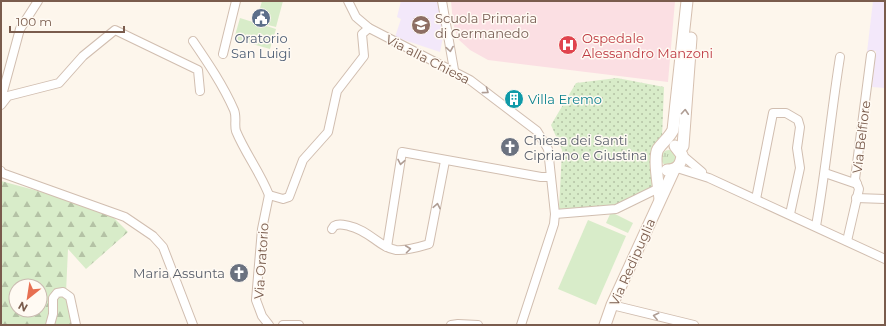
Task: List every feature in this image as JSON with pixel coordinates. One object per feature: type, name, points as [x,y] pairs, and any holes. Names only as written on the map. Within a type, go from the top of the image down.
[{"type":"main road","points":[[686,1],[673,130],[663,145],[658,149],[656,157],[657,163],[663,169],[675,169],[681,163],[694,1]]},
{"type":"main road","points":[[663,145],[675,145],[681,153]]},
{"type":"main road","name":"Via Redipuglia","points":[[657,163],[659,194]]},
{"type":"main road","name":"Via Redipuglia","points":[[605,325],[659,194],[675,169]]},
{"type":"street","points":[[1,99],[20,29],[38,1]]},
{"type":"street","points":[[223,54],[236,1]]},
{"type":"street","name":"Via alla Chiesa","points":[[348,1],[356,17],[369,28],[454,70],[488,92],[537,131],[548,149],[555,214],[550,239],[521,325]]},
{"type":"street","points":[[442,1],[454,70]]},
{"type":"street","points":[[193,41],[219,79],[234,111],[236,119],[235,130],[263,179],[269,195],[283,198],[288,197],[303,160],[328,132],[337,91],[364,56],[362,34],[369,28]]},
{"type":"street","points":[[1,105],[8,96],[59,83],[83,56],[115,30],[198,70],[200,90]]},
{"type":"street","name":"Via Belfiore","points":[[847,241],[859,190],[855,179],[871,55]]},
{"type":"street","points":[[816,226],[825,173],[840,56]]},
{"type":"street","points":[[756,199],[773,113],[786,113],[798,120],[800,127],[797,148],[800,168],[790,214]]},
{"type":"street","points":[[387,247],[402,152],[445,161],[541,177],[550,177]]},
{"type":"street","points":[[681,153],[709,178]]},
{"type":"street","points":[[332,229],[334,226],[339,224],[360,228],[387,247],[396,250],[409,249],[429,244],[445,161]]},
{"type":"street","points":[[675,169],[709,178],[885,259]]},
{"type":"street","points":[[1,171],[2,173],[125,216],[153,236],[163,246],[193,325]]},
{"type":"street","points":[[825,173],[857,184]]},
{"type":"street","points":[[555,214],[616,208],[659,194]]},
{"type":"street","name":"Via Oratorio","points":[[269,195],[262,229],[256,300],[262,316],[269,325]]},
{"type":"street","points":[[856,198],[885,199]]},
{"type":"street","points":[[50,325],[53,314],[53,298],[57,293],[63,292],[68,295],[71,300],[76,325]]},
{"type":"street","points":[[612,305],[691,324]]},
{"type":"street","points":[[283,325],[298,325]]},
{"type":"street","points":[[451,325],[478,325]]},
{"type":"shaded area","name":"Scuola Primaria di Germanedo","points":[[401,1],[439,1],[444,32],[440,52],[395,37],[401,19],[397,17]]},
{"type":"shaded area","name":"Ospedale Alessandro Manzoni","points":[[451,1],[675,1],[668,82],[488,60],[470,50],[458,39],[453,23]]},
{"type":"shaded area","points":[[873,1],[885,1],[885,88],[872,87],[876,51],[867,52]]},
{"type":"green space","points":[[262,1],[283,1],[276,27],[256,22]]},
{"type":"green space","points":[[240,18],[276,29],[270,49],[234,39]]},
{"type":"green space","points":[[617,78],[664,87],[662,138],[654,186],[615,205],[559,209],[562,150],[551,125],[576,83]]},
{"type":"green space","points":[[669,150],[675,152],[677,158],[675,164],[669,166],[663,164],[661,158],[663,152]]},
{"type":"green space","points":[[1,181],[79,202],[108,212],[128,232],[86,269],[68,249],[66,293],[78,325],[1,325]]},
{"type":"green space","points":[[611,212],[633,223],[628,233],[606,223]]},
{"type":"green space","points":[[588,220],[626,236],[596,305],[558,289]]},
{"type":"place","name":"Oratorio San Luigi","points":[[261,18]]},
{"type":"place","name":"Scuola Primaria di Germanedo","points":[[421,25]]},
{"type":"place","name":"Ospedale Alessandro Manzoni","points":[[568,45]]},
{"type":"place","name":"Villa Eremo","points":[[514,99]]},
{"type":"place","name":"Chiesa dei Santi Cipriano e Giustina","points":[[510,147]]},
{"type":"place","name":"Maria Assunta","points":[[239,273]]}]
